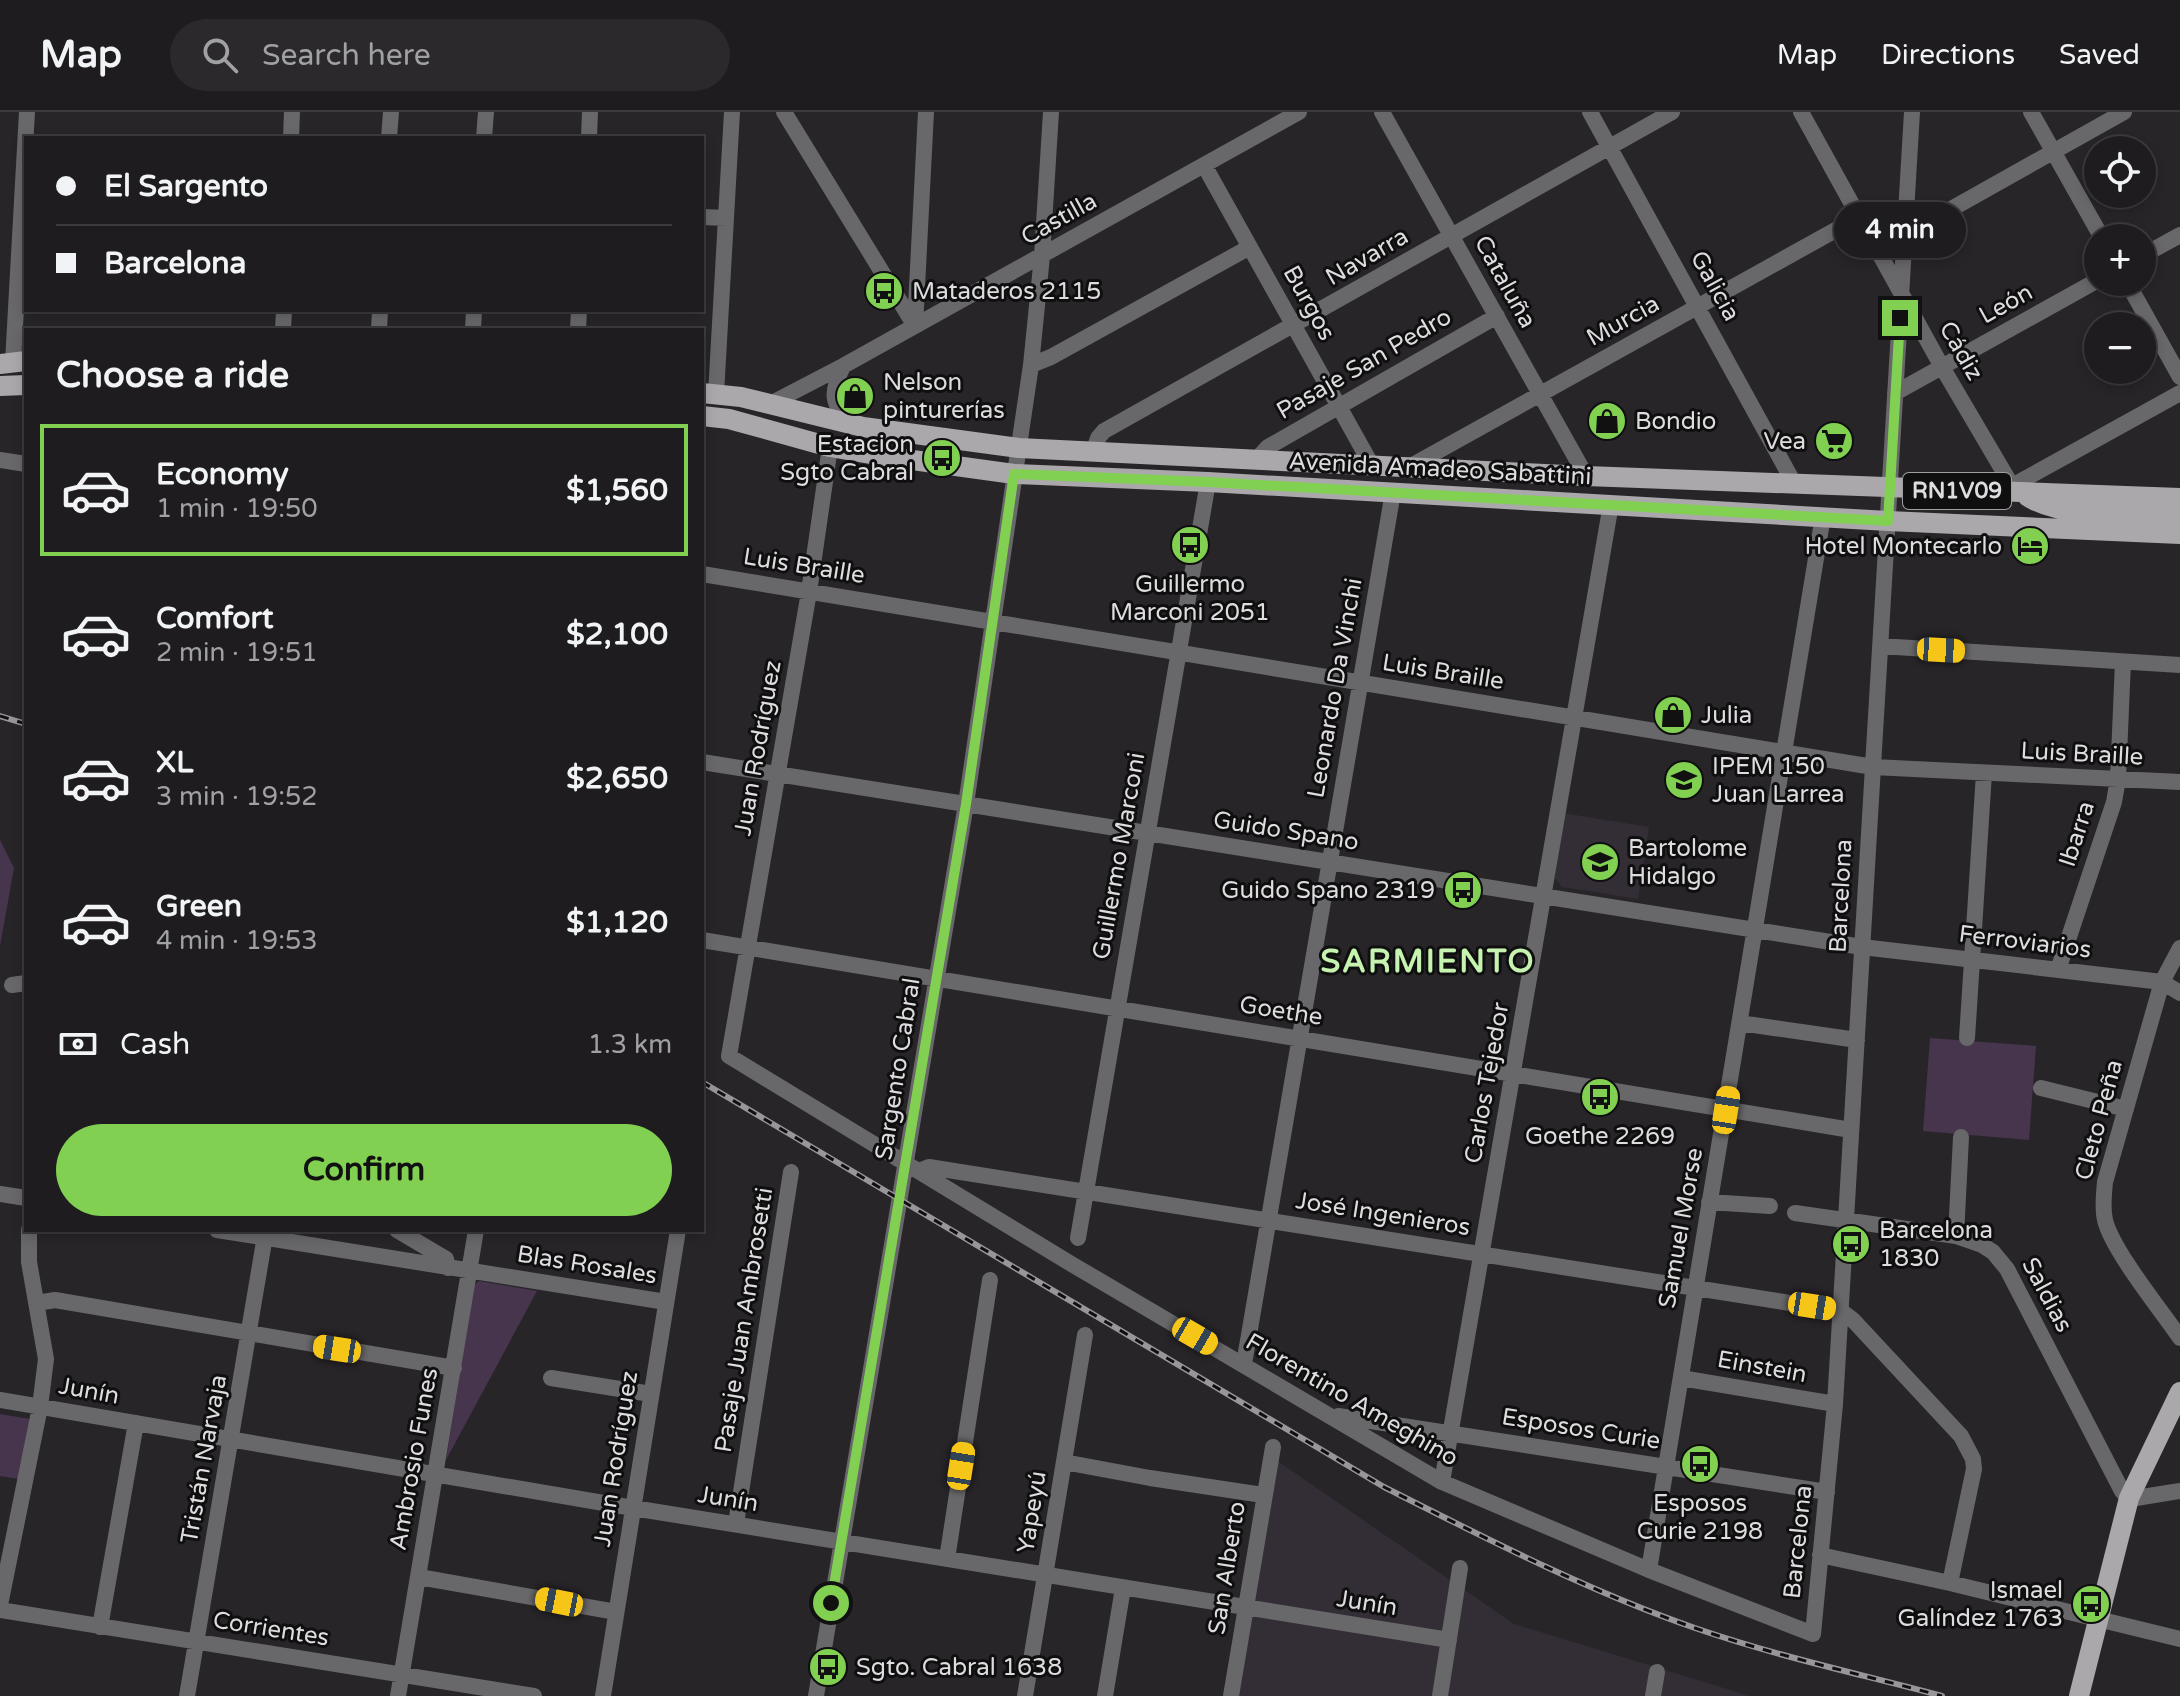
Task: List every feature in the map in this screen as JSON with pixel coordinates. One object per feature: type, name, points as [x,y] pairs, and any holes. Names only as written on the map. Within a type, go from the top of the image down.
[{"type":"main road","points":[[0,386],[24,385]]},
{"type":"main road","name":"Avenida Amadeo Sabattini","points":[[709,393],[770,404],[863,427],[1019,448],[1586,476],[2180,498]]},
{"type":"main road","name":"Avenida Amadeo Sabattini","points":[[704,416],[739,421],[830,447],[1014,474],[2180,534]]},
{"type":"main road","points":[[2015,491],[2039,504],[2062,510],[2180,515]]},
{"type":"main road","points":[[2079,1696],[2129,1498],[2180,1392]]},
{"type":"street","points":[[26,136],[27,112]]},
{"type":"street","points":[[291,136],[292,112]]},
{"type":"street","points":[[389,136],[391,112]]},
{"type":"street","points":[[484,136],[486,112]]},
{"type":"street","points":[[589,136],[590,112]]},
{"type":"street","points":[[709,393],[726,218],[732,112]]},
{"type":"street","points":[[784,112],[915,326]]},
{"type":"street","points":[[915,326],[926,112]]},
{"type":"street","name":"Sargento Cabral","points":[[816,1696],[913,1167],[937,979],[1031,365],[1051,112]]},
{"type":"street","name":"Castilla","points":[[770,404],[1299,112]]},
{"type":"street","name":"Cataluña","points":[[1382,112],[1586,476]]},
{"type":"street","name":"Galicia","points":[[1590,112],[1795,485]]},
{"type":"street","name":"Navarra","points":[[1094,450],[1104,431],[1672,112]]},
{"type":"street","name":"Cádiz","points":[[1801,112],[1942,367],[2015,491]]},
{"type":"street","name":"Barcelona","points":[[1813,1634],[1835,1404],[1912,112]]},
{"type":"street","points":[[2031,112],[2094,224]]},
{"type":"street","points":[[1905,235],[2124,112]]},
{"type":"street","points":[[16,360],[14,339],[24,164]]},
{"type":"street","name":"Burgos","points":[[1204,165],[1371,464]]},
{"type":"street","points":[[704,217],[726,218]]},
{"type":"street","name":"Murcia","points":[[1411,466],[1859,217]]},
{"type":"street","points":[[2156,248],[2180,235]]},
{"type":"street","points":[[1031,365],[1051,357],[1250,247]]},
{"type":"street","name":"León","points":[[1895,393],[2084,288]]},
{"type":"street","points":[[2135,296],[2180,377]]},
{"type":"street","name":"Pasaje San Pedro","points":[[1258,458],[1268,447],[1497,316]]},
{"type":"street","points":[[843,366],[836,382],[835,401],[843,415],[863,427]]},
{"type":"street","points":[[2015,491],[2180,393]]},
{"type":"street","name":"Juan Rodríguez","points":[[729,1056],[809,592],[830,447]]},
{"type":"street","points":[[0,460],[24,464]]},
{"type":"street","name":"Guillermo Marconi","points":[[1078,1238],[1208,482]]},
{"type":"street","name":"Leonardo Da Vinchi","points":[[1244,1364],[1393,492]]},
{"type":"street","name":"Carlos Tejedor","points":[[1442,1482],[1611,504]]},
{"type":"street","name":"Samuel Morse","points":[[1649,1570],[1823,516]]},
{"type":"street","name":"Luis Braille","points":[[704,574],[1873,767],[2180,782]]},
{"type":"street","points":[[1880,646],[2180,665]]},
{"type":"street","name":"Ibarra","points":[[2058,970],[2114,802],[2118,779],[2123,662]]},
{"type":"street","name":"Guido Spano","points":[[704,762],[1862,947]]},
{"type":"street","points":[[1967,1038],[1984,773]]},
{"type":"street","name":"Goethe","points":[[704,940],[1851,1130]]},
{"type":"street","name":"Ferroviarios","points":[[1862,947],[2162,982],[2180,993]]},
{"type":"street","name":"Cleto Peña","points":[[2180,948],[2162,982],[2105,1182],[2105,1219],[2115,1243],[2180,1338]]},
{"type":"street","points":[[1740,1023],[1857,1040]]},
{"type":"street","name":"Florentino Ameghino","points":[[729,1056],[1442,1482],[1649,1570],[1813,1634]]},
{"type":"street","points":[[2041,1088],[2126,1109]]},
{"type":"street","points":[[1956,1236],[1961,1137]]},
{"type":"street","name":"José Ingenieros","points":[[913,1167],[929,1167],[1841,1311]]},
{"type":"street","name":"Pasaje Juan Ambrosetti","points":[[736,1524],[791,1172]]},
{"type":"street","points":[[0,1194],[24,1198]]},
{"type":"street","points":[[1709,1202],[1770,1206]]},
{"type":"street","name":"Saldias","points":[[1795,1213],[1956,1236],[1993,1252],[2007,1269],[2118,1485],[2129,1498]]},
{"type":"street","points":[[0,1608],[40,1407],[46,1359],[29,1262],[29,1232]]},
{"type":"street","name":"Blas Rosales","points":[[241,1232],[469,1272],[666,1302]]},
{"type":"street","points":[[400,1232],[446,1259],[448,1268]]},
{"type":"street","name":"Ambrosio Funes","points":[[398,1696],[476,1232]]},
{"type":"street","name":"Juan Rodríguez","points":[[603,1696],[678,1232]]},
{"type":"street","name":"Tristán Narvaja","points":[[187,1696],[265,1234]]},
{"type":"street","points":[[947,1559],[990,1280]]},
{"type":"street","points":[[37,1303],[55,1300],[454,1368]]},
{"type":"street","points":[[1841,1311],[1853,1320],[1961,1436],[1973,1459],[1972,1480],[1950,1583]]},
{"type":"street","name":"Yapeyú","points":[[1025,1696],[1085,1335]]},
{"type":"street","points":[[551,1378],[651,1394]]},
{"type":"street","name":"Einstein","points":[[1681,1378],[1835,1404]]},
{"type":"street","name":"Junín","points":[[0,1400],[633,1508],[1449,1640]]},
{"type":"street","name":"Esposos Curie","points":[[1328,1414],[1827,1492]]},
{"type":"street","points":[[100,1627],[136,1423]]},
{"type":"street","name":"San Alberto","points":[[1231,1696],[1273,1447]]},
{"type":"street","points":[[1064,1462],[1263,1495]]},
{"type":"street","points":[[2129,1498],[2180,1491]]},
{"type":"street","points":[[1820,1555],[2180,1639]]},
{"type":"street","points":[[1440,1696],[1460,1568]]},
{"type":"street","points":[[419,1577],[616,1612]]},
{"type":"street","points":[[1105,1696],[1123,1588]]},
{"type":"street","name":"Corrientes","points":[[0,1608],[100,1627],[534,1696]]},
{"type":"street","points":[[1653,1696],[1657,1672]]},
{"type":"shaded area","name":"Bartolome Hidalgo","points":[[1563,813],[1649,827],[1638,899],[1562,887],[1555,878]]},
{"type":"shaded area","points":[[0,840],[14,868],[0,946]]},
{"type":"shaded area","points":[[1930,1038],[2036,1046],[2029,1140],[1923,1131]]},
{"type":"shaded area","points":[[479,1281],[537,1291],[446,1460],[474,1285]]},
{"type":"shaded area","points":[[0,1414],[30,1419],[19,1479],[0,1476]]},
{"type":"shaded area","points":[[1266,1453],[1514,1624],[1750,1696],[1223,1696]]},
{"type":"railway","points":[[0,716],[24,723]]},
{"type":"railway","points":[[704,1083],[1384,1487],[1460,1525],[1576,1581],[1695,1628],[1787,1656],[1942,1696]]},
{"type":"place","name":"Mataderos 2115","points":[[884,291]]},
{"type":"place","name":"Nelson pinturerías","points":[[855,396]]},
{"type":"place","name":"Bondio","points":[[1607,421]]},
{"type":"place","name":"Vea","points":[[1834,441]]},
{"type":"place","name":"Estacion Sgto Cabral","points":[[942,458]]},
{"type":"place","name":"Guillermo Marconi 2051","points":[[1190,545]]},
{"type":"place","name":"Hotel Montecarlo","points":[[2030,546]]},
{"type":"place","name":"Julia","points":[[1673,715]]},
{"type":"place","name":"IPEM 150 Juan Larrea","points":[[1684,780]]},
{"type":"place","name":"Bartolome Hidalgo","points":[[1600,862]]},
{"type":"place","name":"Guido Spano 2319","points":[[1463,890]]},
{"type":"place","name":"Goethe 2269","points":[[1600,1097]]},
{"type":"place","name":"Barcelona 1830","points":[[1851,1244]]},
{"type":"place","name":"Esposos Curie 2198","points":[[1700,1464]]},
{"type":"place","name":"Ismael Galíndez 1763","points":[[2091,1604]]},
{"type":"place","name":"Sgto. Cabral 1638","points":[[828,1667]]},
{"type":"district","name":"SARMIENTO","points":[[1428,962]]},
{"type":"route","points":[[831,1603],[966,804],[1014,474],[1208,482],[1888,521],[1900,318]]}]
